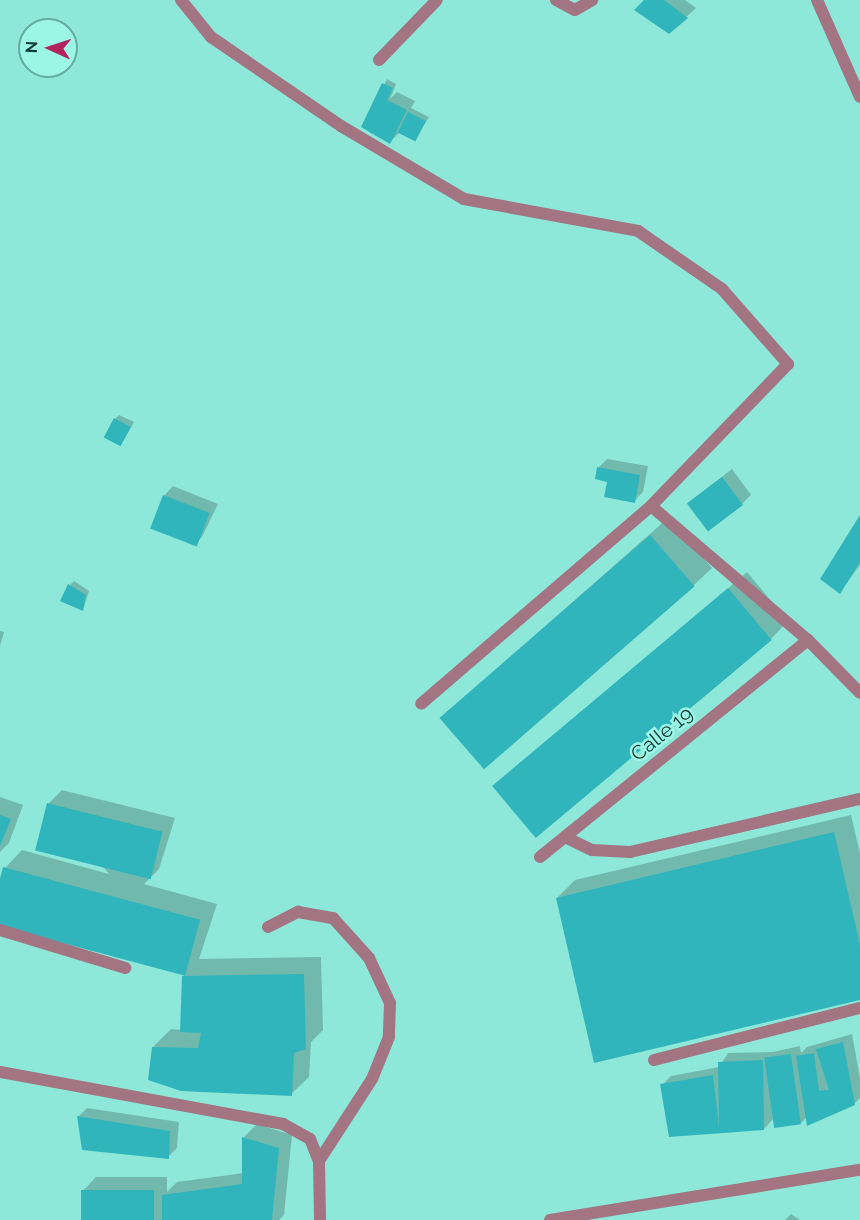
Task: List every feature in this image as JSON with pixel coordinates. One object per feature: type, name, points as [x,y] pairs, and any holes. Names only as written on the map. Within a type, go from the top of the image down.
[{"type":"street","points":[[182,0],[211,37],[341,126],[464,199],[638,231],[722,289],[788,364],[651,506],[421,704]]},
{"type":"street","points":[[379,60],[437,0]]},
{"type":"street","points":[[556,0],[575,10],[592,0]]},
{"type":"street","points":[[817,0],[860,97]]},
{"type":"street","points":[[651,506],[808,640],[860,693]]},
{"type":"street","name":"Calle 19","points":[[540,857],[808,640]]},
{"type":"street","points":[[565,837],[592,850],[630,852],[860,799]]},
{"type":"street","points":[[268,927],[298,912],[333,918],[369,958],[390,1003],[389,1037],[372,1079],[319,1161]]},
{"type":"street","points":[[0,930],[125,968]]},
{"type":"street","points":[[654,1060],[860,1008]]},
{"type":"street","points":[[0,1072],[283,1124],[310,1139],[319,1161],[320,1220]]},
{"type":"street","points":[[550,1220],[860,1170]]},
{"type":"building","points":[[644,0],[664,0],[688,18],[669,34],[634,10]]},
{"type":"building","points":[[382,83],[393,88],[387,100],[407,110],[390,144],[361,127]]},
{"type":"building","points":[[408,112],[426,121],[415,142],[398,132]]},
{"type":"building","points":[[114,418],[131,427],[120,446],[104,437]]},
{"type":"building","points":[[597,467],[640,475],[635,503],[604,497],[607,482],[595,479]]},
{"type":"building","points":[[722,477],[743,505],[708,531],[687,503]]},
{"type":"building","points":[[163,495],[210,513],[197,547],[150,529]]},
{"type":"building","points":[[860,515],[860,562],[840,594],[820,579]]},
{"type":"building","points":[[650,535],[695,586],[484,769],[439,718]]},
{"type":"building","points":[[68,584],[86,595],[83,611],[60,601]]},
{"type":"building","points":[[728,588],[772,640],[536,838],[492,786]]},
{"type":"building","points":[[47,803],[162,832],[151,879],[35,851]]},
{"type":"building","points":[[0,815],[11,819],[0,846]]},
{"type":"building","points":[[834,832],[860,945],[860,1000],[594,1063],[556,898]]},
{"type":"building","points":[[3,867],[200,920],[185,976],[0,926],[0,878]]},
{"type":"building","points":[[304,974],[306,1049],[294,1053],[292,1096],[181,1091],[148,1080],[152,1047],[198,1048],[201,1033],[180,1032],[182,976]]},
{"type":"building","points":[[843,1042],[855,1105],[807,1126],[796,1056],[814,1053],[819,1091],[829,1090],[816,1049]]},
{"type":"building","points":[[791,1054],[801,1124],[774,1128],[764,1058]]},
{"type":"building","points":[[763,1060],[764,1130],[669,1137],[660,1084],[713,1075],[719,1127],[718,1062]]},
{"type":"building","points":[[77,1116],[170,1131],[169,1159],[82,1150]]},
{"type":"building","points":[[242,1137],[279,1148],[272,1220],[162,1220],[162,1195],[242,1184]]},
{"type":"building","points":[[81,1190],[154,1190],[154,1220],[81,1220]]}]
